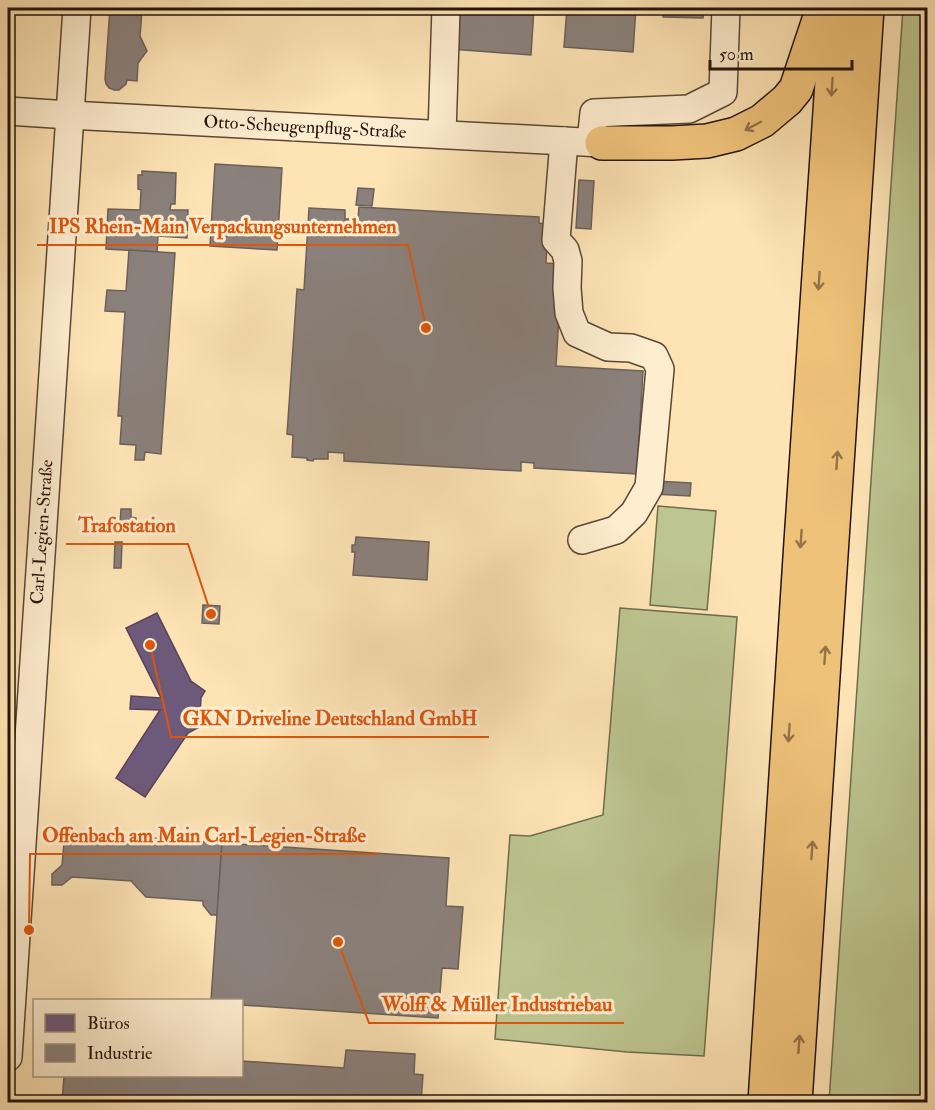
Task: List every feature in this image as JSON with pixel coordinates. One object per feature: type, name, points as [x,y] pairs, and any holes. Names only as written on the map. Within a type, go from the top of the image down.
[{"type":"main road","points":[[597,142],[707,141],[736,134],[762,121],[787,100],[796,89],[823,8]]},
{"type":"main road","points":[[765,1102],[837,8]]},
{"type":"main road","points":[[795,1102],[867,8]]},
{"type":"street","name":"Carl-Legien-Straße","points":[[8,1057],[15,825],[77,8]]},
{"type":"street","points":[[442,134],[446,8]]},
{"type":"street","points":[[597,142],[594,113],[689,109],[723,92],[726,8]]},
{"type":"street","name":"Otto-Scheugenpflug-Straße","points":[[8,111],[597,142]]},
{"type":"street","points":[[564,141],[556,240],[565,250],[568,261],[569,313],[577,333],[608,347],[631,348],[654,356],[660,369],[649,487],[634,513],[616,530],[582,540]]},
{"type":"green space","points":[[903,8],[928,8],[927,1102],[829,1102]]},
{"type":"green space","points":[[658,506],[716,511],[707,610],[650,605]]},
{"type":"green space","points":[[620,608],[737,617],[704,1056],[627,1052],[495,1039],[510,835],[530,836],[603,815]]},
{"type":"building: Büros","points":[[157,613],[191,681],[205,691],[201,698],[200,717],[203,725],[188,733],[145,797],[116,778],[160,710],[130,709],[131,696],[161,698],[126,628]]},
{"type":"building: Industrie","points":[[110,8],[145,8],[142,10],[140,36],[147,51],[138,63],[137,81],[127,80],[119,90],[109,88],[105,79]]},
{"type":"building: Industrie","points":[[454,8],[534,8],[531,55],[451,49]]},
{"type":"building: Industrie","points":[[567,8],[636,8],[633,52],[564,47]]},
{"type":"building: Industrie","points":[[663,8],[704,8],[703,18],[663,17]]},
{"type":"building: Industrie","points":[[215,164],[282,168],[277,250],[210,246]]},
{"type":"building: Industrie","points":[[142,171],[176,173],[175,204],[171,204],[170,210],[188,210],[187,238],[158,236],[157,252],[106,249],[108,209],[140,210],[141,190],[138,189],[138,175],[142,175]]},
{"type":"building: Industrie","points":[[579,180],[594,181],[591,229],[576,228]]},
{"type":"building: Industrie","points":[[358,188],[374,189],[372,206],[356,205]]},
{"type":"building: Industrie","points":[[359,207],[539,217],[539,223],[548,224],[546,263],[562,264],[556,366],[643,371],[637,474],[534,468],[534,463],[521,462],[521,471],[344,461],[344,453],[328,452],[328,459],[314,459],[313,461],[307,458],[292,457],[293,435],[287,434],[297,289],[304,290],[309,208],[345,210],[345,219],[358,219]]},
{"type":"building: Industrie","points":[[129,250],[175,253],[161,454],[145,452],[144,460],[135,460],[136,445],[120,444],[122,416],[118,416],[125,312],[105,311],[107,290],[126,291]]},
{"type":"building: Industrie","points":[[655,481],[691,483],[690,496],[654,494]]},
{"type":"building: Industrie","points":[[121,509],[131,509],[131,517],[136,518],[135,530],[128,530],[128,525],[120,524]]},
{"type":"building: Industrie","points":[[356,537],[429,542],[427,580],[353,575],[355,552],[352,552],[352,545],[355,545]]},
{"type":"building: Industrie","points":[[115,542],[122,542],[121,568],[114,568]]},
{"type":"building: Industrie","points":[[203,605],[220,606],[219,624],[202,623]]},
{"type":"building: Industrie","points":[[65,832],[222,843],[217,915],[211,915],[203,905],[203,901],[146,897],[132,881],[72,877],[62,885],[52,885],[52,874],[62,865]]},
{"type":"building: Industrie","points":[[222,843],[449,858],[446,906],[463,907],[458,969],[442,968],[438,1018],[243,1005],[243,999],[211,999]]},
{"type":"building: Industrie","points":[[346,1050],[415,1054],[414,1074],[423,1075],[421,1102],[62,1102],[64,1077],[243,1077],[243,1061],[344,1068]]},
{"type":"place","name":"IPS Rhein-Main Verpackungsunternehmen","points":[[426,328]]},
{"type":"place","name":"Trafostation","points":[[211,614]]},
{"type":"place","name":"GKN Driveline Deutschland GmbH","points":[[150,645]]},
{"type":"place","name":"Offenbach am Main Carl-Legien-Straße","points":[[29,930]]},
{"type":"place","name":"Wolff & Müller Industriebau","points":[[338,942]]}]
